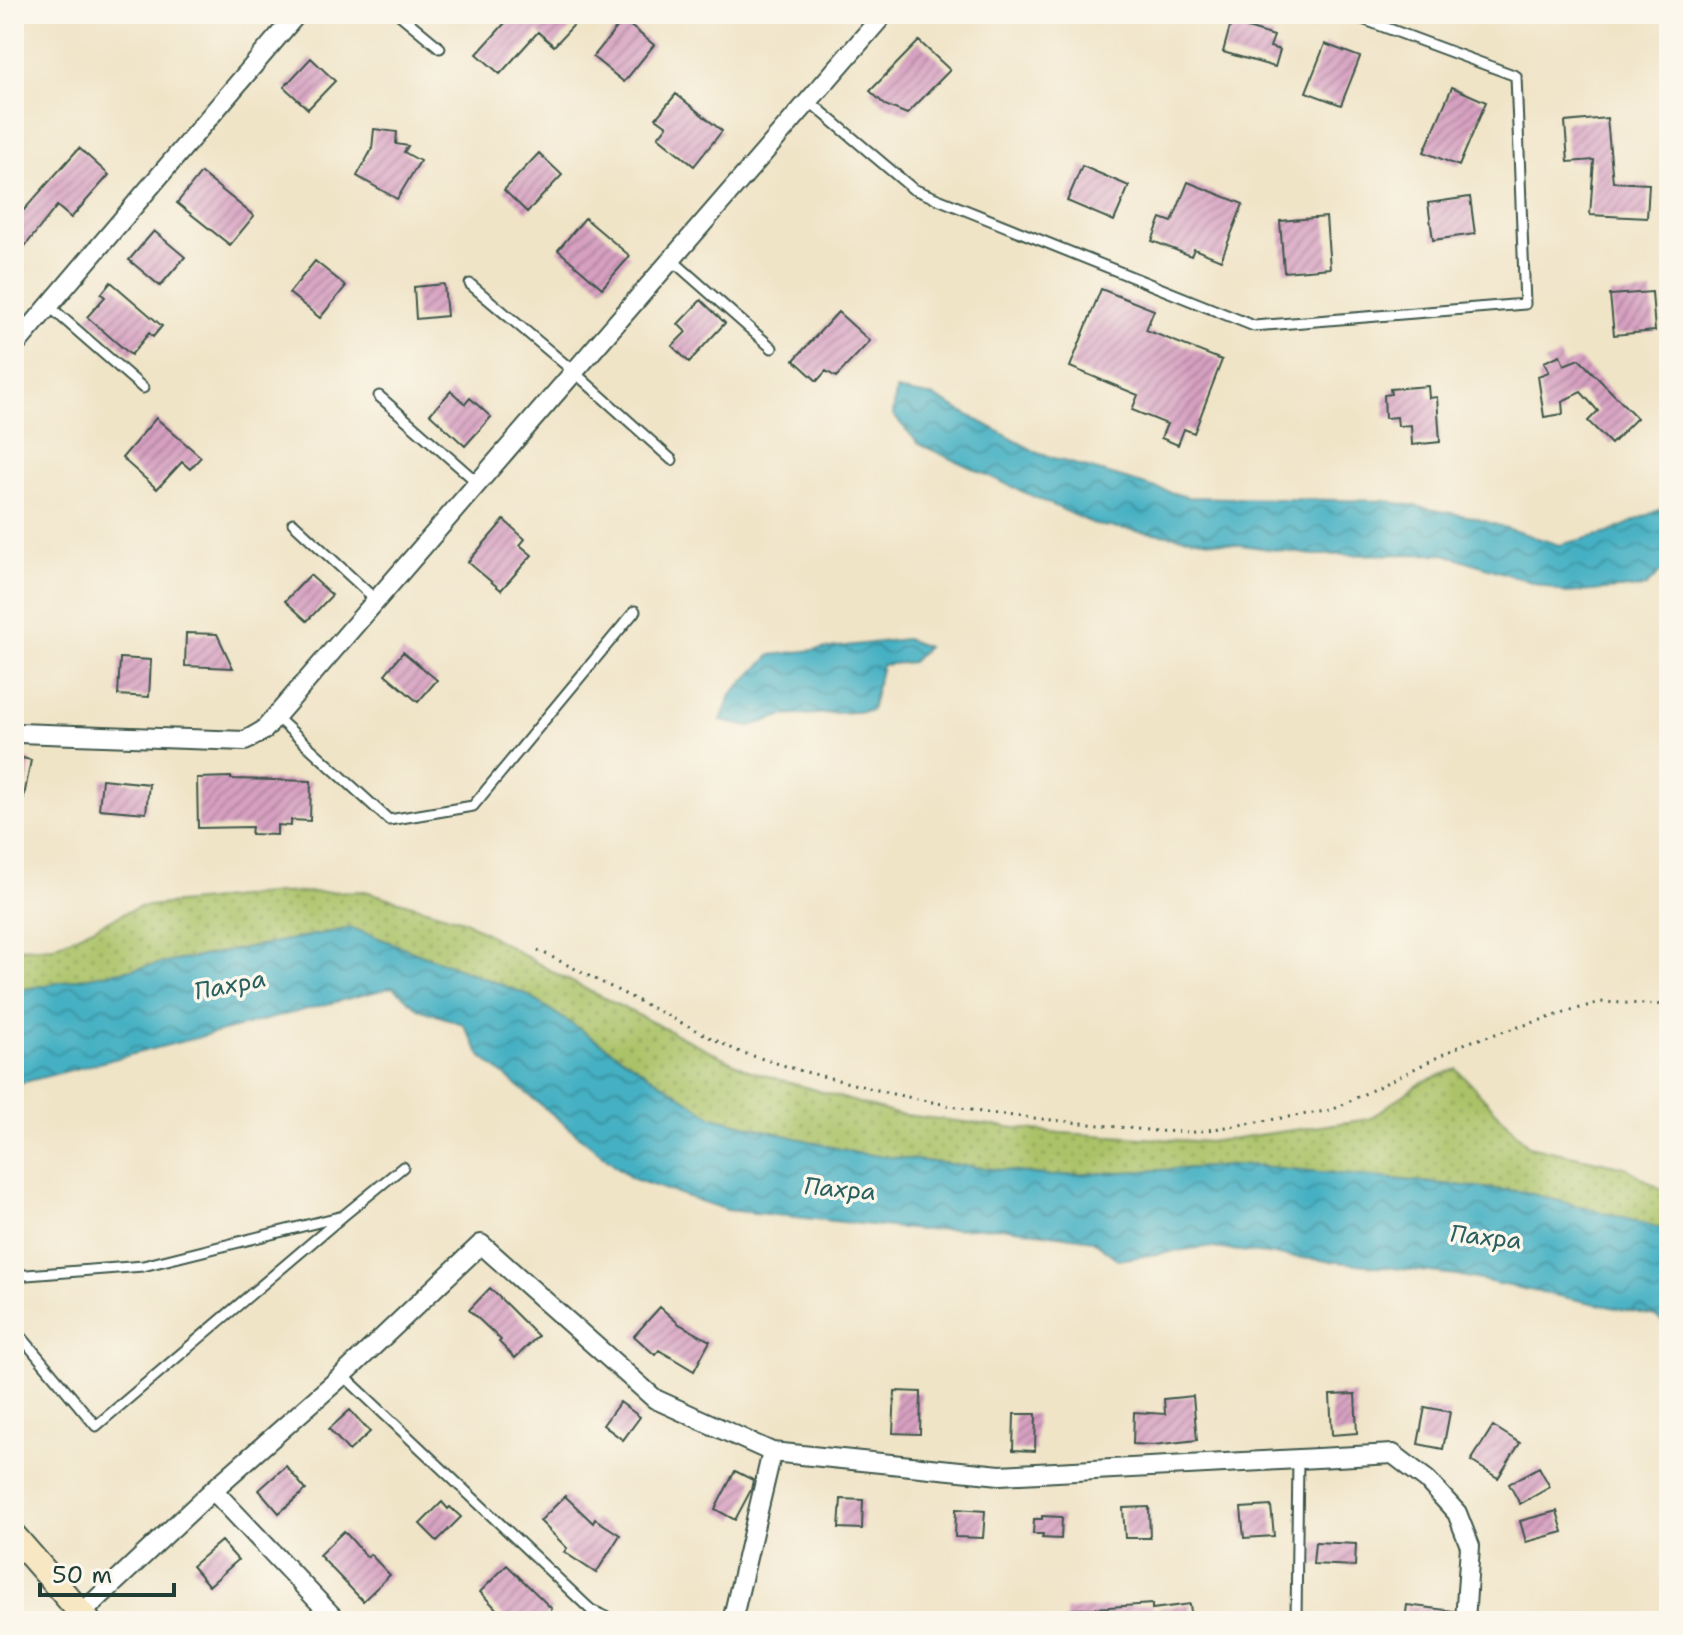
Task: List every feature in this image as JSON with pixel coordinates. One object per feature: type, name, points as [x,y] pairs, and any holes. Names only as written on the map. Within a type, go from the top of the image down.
[{"type":"main road","points":[[14,1536],[84,1617]]},
{"type":"street","points":[[14,347],[297,14]]},
{"type":"street","points":[[14,731],[245,741],[264,730],[884,14]]},
{"type":"street","points":[[84,1617],[213,1490],[343,1375],[481,1244],[655,1399],[772,1452],[1000,1475],[1393,1454],[1427,1480],[1457,1513],[1470,1546],[1465,1621]]},
{"type":"street","points":[[732,1621],[772,1452]]},
{"type":"street","points":[[213,1490],[337,1621]]},
{"type":"lane","points":[[399,14],[440,48]]},
{"type":"lane","points":[[809,101],[913,189],[1254,326],[1525,304],[1516,76],[1349,14]]},
{"type":"lane","points":[[671,259],[772,348]]},
{"type":"lane","points":[[470,284],[672,460]]},
{"type":"lane","points":[[49,306],[143,388]]},
{"type":"lane","points":[[379,396],[478,483]]},
{"type":"lane","points":[[293,523],[376,600]]},
{"type":"lane","points":[[275,716],[389,820],[473,806],[635,611]]},
{"type":"lane","points":[[14,1328],[96,1426],[403,1167]]},
{"type":"lane","points":[[14,1276],[143,1266],[343,1216]]},
{"type":"lane","points":[[343,1375],[591,1610],[615,1621]]},
{"type":"lane","points":[[1296,1621],[1298,1458]]},
{"type":"path","points":[[538,950],[737,1051],[802,1071],[986,1113],[1156,1131],[1195,1132],[1332,1110],[1466,1043],[1600,1002],[1669,1005]]},
{"type":"green space","points":[[365,891],[463,920],[560,976],[748,1070],[896,1114],[1060,1133],[1209,1142],[1369,1119],[1422,1082],[1457,1069],[1528,1146],[1625,1167],[1669,1194],[1669,1230],[1525,1192],[1249,1165],[1052,1176],[856,1153],[713,1117],[526,994],[352,928],[14,991],[14,948],[52,947],[138,907],[278,893]]},
{"type":"water","points":[[896,390],[935,397],[1040,454],[1187,497],[1387,501],[1472,517],[1559,545],[1608,533],[1661,509],[1669,500],[1669,564],[1645,587],[1566,593],[1445,554],[1313,555],[1096,525],[919,444],[893,415]]},
{"type":"water","points":[[905,639],[927,647],[912,662],[882,665],[871,711],[782,716],[748,727],[721,720],[732,693],[771,655]]},
{"type":"water","name":"Пахра","points":[[352,928],[526,994],[713,1117],[856,1153],[1052,1176],[1249,1165],[1525,1192],[1669,1230],[1669,1327],[1655,1316],[1456,1275],[1204,1247],[1118,1260],[1093,1240],[1001,1227],[919,1230],[727,1210],[631,1178],[482,1057],[463,1024],[419,1009],[393,987],[21,1083],[14,1081],[14,991]]},
{"type":"building","points":[[513,14],[584,14],[554,46],[538,32],[500,74],[477,54]]},
{"type":"building","points":[[623,20],[654,45],[624,82],[593,57]]},
{"type":"building","points":[[1231,23],[1274,36],[1270,47],[1280,50],[1275,67],[1223,52]]},
{"type":"building","points":[[919,41],[950,70],[907,114],[885,105],[870,91]]},
{"type":"building","points":[[1325,44],[1360,57],[1341,105],[1306,92]]},
{"type":"building","points":[[311,58],[335,81],[308,109],[284,87]]},
{"type":"building","points":[[1452,87],[1486,102],[1459,166],[1424,152]]},
{"type":"building","points":[[676,94],[722,131],[694,166],[658,137],[667,126],[656,118]]},
{"type":"building","points":[[1607,118],[1613,182],[1649,184],[1647,218],[1590,215],[1594,160],[1568,162],[1565,122]]},
{"type":"building","points":[[374,129],[397,132],[396,144],[408,146],[404,152],[420,161],[397,199],[357,176],[372,149]]},
{"type":"building","points":[[79,148],[109,175],[71,218],[57,206],[14,260],[14,202],[24,210]]},
{"type":"building","points":[[539,153],[562,175],[527,212],[504,190]]},
{"type":"building","points":[[1082,166],[1129,186],[1114,221],[1067,201]]},
{"type":"building","points":[[201,173],[254,216],[230,245],[177,203]]},
{"type":"building","points":[[1188,182],[1243,204],[1221,260],[1194,249],[1191,256],[1152,241],[1161,218],[1172,222]]},
{"type":"building","points":[[1470,197],[1475,234],[1433,240],[1428,203]]},
{"type":"building","points":[[1326,217],[1330,268],[1284,272],[1280,221]]},
{"type":"building","points":[[585,218],[630,256],[602,288],[558,250]]},
{"type":"building","points":[[154,231],[185,257],[160,286],[129,260]]},
{"type":"building","points":[[315,261],[346,286],[320,318],[289,293]]},
{"type":"building","points":[[111,282],[162,326],[153,337],[149,333],[131,355],[87,317],[105,297],[101,294]]},
{"type":"building","points":[[444,284],[447,316],[416,319],[414,287]]},
{"type":"building","points":[[1101,289],[1154,310],[1146,330],[1222,360],[1194,433],[1184,429],[1178,445],[1161,438],[1167,424],[1132,410],[1138,395],[1070,367]]},
{"type":"building","points":[[1652,292],[1655,331],[1614,335],[1610,295]]},
{"type":"building","points":[[701,300],[725,323],[689,362],[672,346],[686,332],[678,324]]},
{"type":"building","points":[[838,312],[870,341],[836,377],[826,371],[817,381],[794,360]]},
{"type":"building","points":[[1560,355],[1564,365],[1579,359],[1637,418],[1611,444],[1588,421],[1598,411],[1581,392],[1562,401],[1563,414],[1544,417],[1538,376],[1549,372],[1544,362]]},
{"type":"building","points":[[1428,386],[1429,398],[1437,397],[1440,442],[1412,445],[1411,425],[1398,426],[1397,417],[1385,418],[1384,395],[1391,394],[1390,389]]},
{"type":"building","points":[[451,391],[465,404],[470,398],[491,417],[465,446],[430,414]]},
{"type":"building","points":[[156,418],[201,457],[190,469],[182,462],[157,489],[122,458]]},
{"type":"building","points":[[504,520],[525,539],[520,545],[532,555],[501,590],[468,562]]},
{"type":"building","points":[[310,575],[332,595],[307,621],[285,601]]},
{"type":"building","points":[[186,633],[217,634],[233,668],[185,666]]},
{"type":"building","points":[[403,652],[437,680],[418,702],[385,674]]},
{"type":"building","points":[[120,658],[151,660],[149,697],[118,695]]},
{"type":"building","points":[[14,756],[31,760],[21,812],[14,811]]},
{"type":"building","points":[[197,778],[311,781],[310,821],[291,820],[291,826],[277,825],[277,835],[251,834],[252,827],[198,828]]},
{"type":"building","points":[[102,779],[149,784],[146,813],[99,809]]},
{"type":"building","points":[[490,1288],[538,1336],[515,1358],[469,1310]]},
{"type":"building","points":[[660,1307],[679,1324],[710,1341],[694,1371],[659,1350],[655,1355],[634,1336]]},
{"type":"building","points":[[895,1391],[921,1392],[920,1434],[893,1433]]},
{"type":"building","points":[[1355,1394],[1357,1433],[1332,1435],[1330,1395]]},
{"type":"building","points":[[1193,1396],[1197,1440],[1133,1444],[1134,1412],[1165,1414],[1164,1399]]},
{"type":"building","points":[[620,1402],[640,1417],[623,1440],[603,1425]]},
{"type":"building","points":[[1425,1407],[1450,1412],[1443,1449],[1418,1444]]},
{"type":"building","points":[[350,1410],[370,1432],[349,1451],[329,1429]]},
{"type":"building","points":[[1014,1414],[1036,1414],[1035,1451],[1013,1450]]},
{"type":"building","points":[[1493,1426],[1520,1443],[1498,1478],[1471,1461]]},
{"type":"building","points":[[286,1466],[306,1490],[279,1513],[259,1490]]},
{"type":"building","points":[[1539,1467],[1550,1487],[1520,1504],[1509,1484]]},
{"type":"building","points":[[735,1471],[753,1480],[735,1520],[715,1509]]},
{"type":"building","points":[[565,1496],[593,1523],[595,1519],[620,1535],[596,1573],[564,1552],[567,1548],[540,1521]]},
{"type":"building","points":[[841,1499],[863,1500],[862,1529],[839,1528]]},
{"type":"building","points":[[442,1502],[461,1517],[437,1541],[420,1524]]},
{"type":"building","points":[[1271,1506],[1274,1536],[1244,1538],[1241,1508]]},
{"type":"building","points":[[1149,1507],[1150,1538],[1125,1538],[1123,1508]]},
{"type":"building","points":[[956,1509],[985,1511],[983,1538],[955,1537]]},
{"type":"building","points":[[1557,1511],[1563,1532],[1526,1542],[1520,1521]]},
{"type":"building","points":[[1042,1516],[1062,1517],[1061,1539],[1033,1534],[1034,1519],[1042,1519]]},
{"type":"building","points":[[344,1531],[367,1557],[370,1554],[390,1575],[363,1601],[319,1555]]},
{"type":"building","points":[[221,1541],[238,1560],[209,1586],[192,1566]]},
{"type":"building","points":[[1315,1542],[1356,1544],[1355,1566],[1313,1564]]},
{"type":"building","points":[[507,1565],[552,1609],[541,1621],[508,1621],[480,1592]]},
{"type":"building","points":[[1152,1604],[1152,1609],[1190,1604],[1192,1621],[1066,1621],[1066,1610]]},
{"type":"building","points":[[1407,1605],[1454,1611],[1453,1621],[1405,1621]]}]
